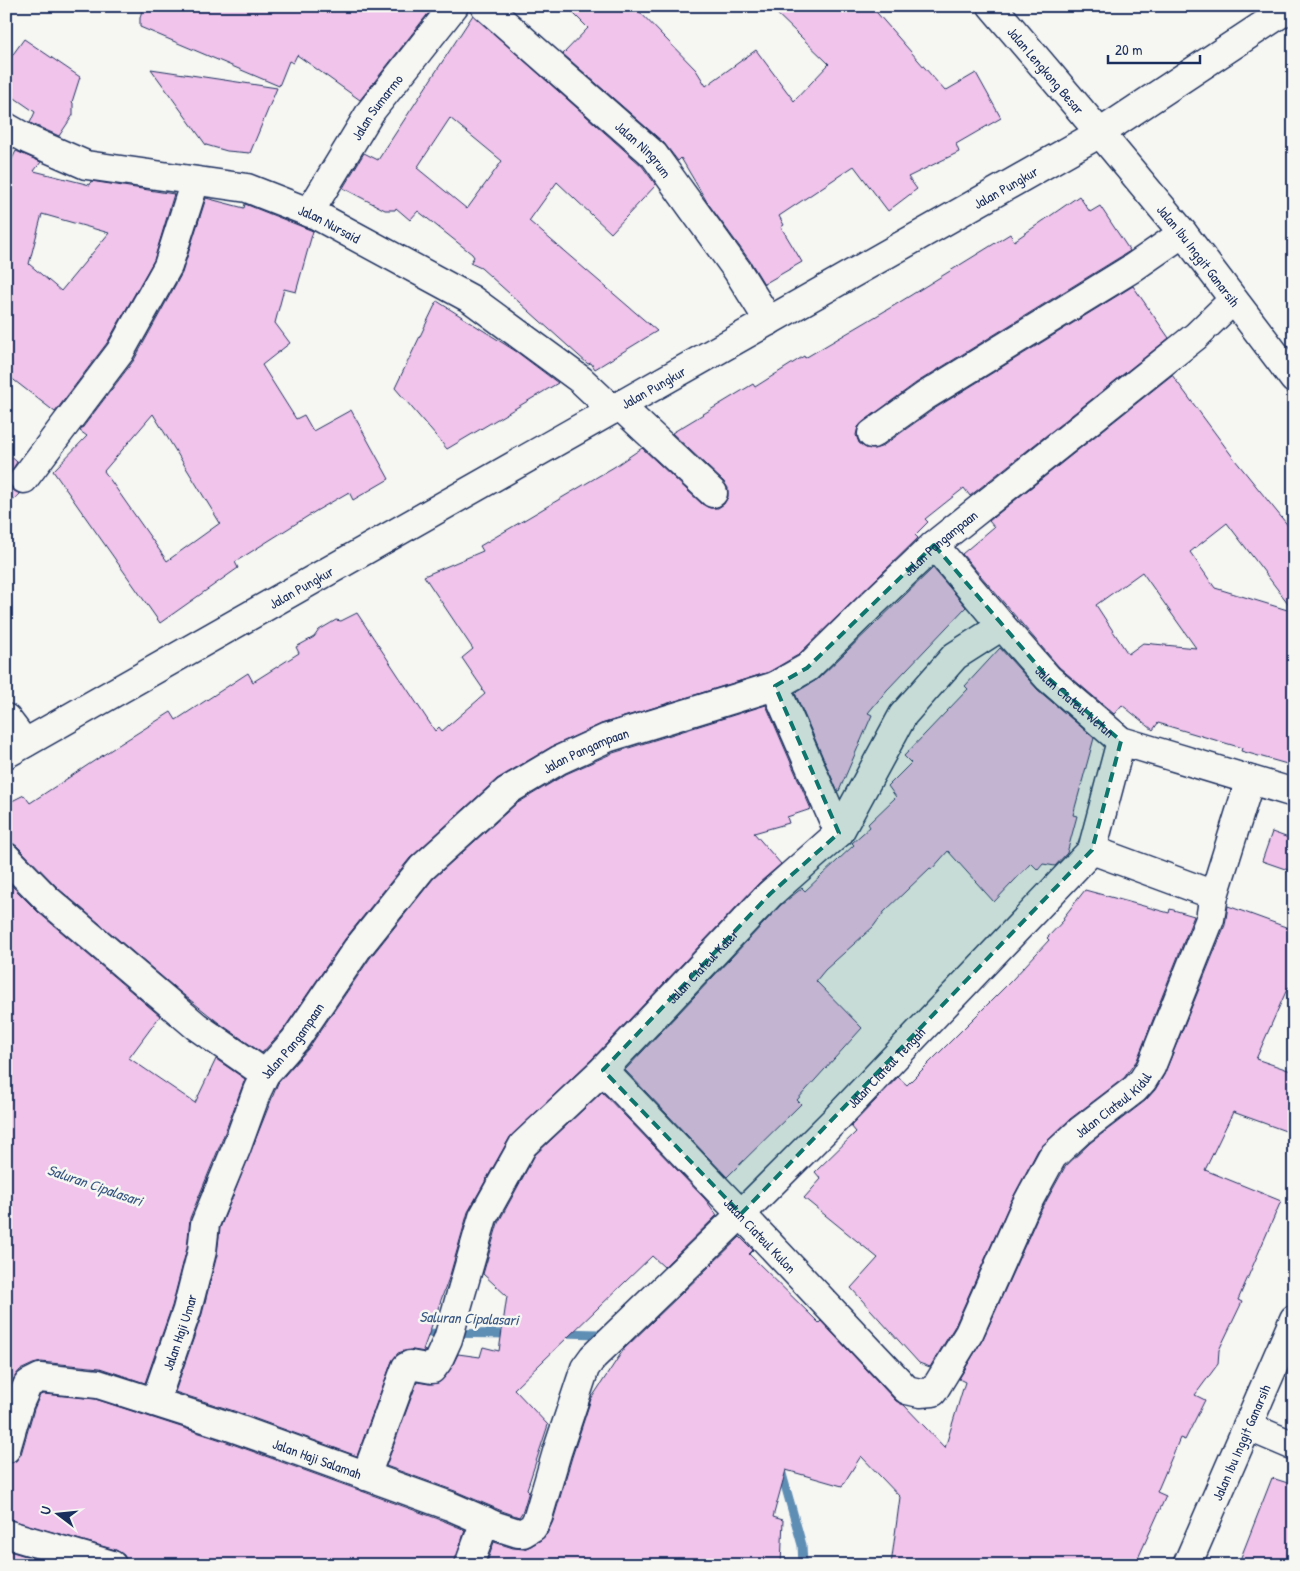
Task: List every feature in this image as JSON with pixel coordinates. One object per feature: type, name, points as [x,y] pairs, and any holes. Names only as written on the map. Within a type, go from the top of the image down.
[{"type":"street","name":"Jalan Sumarmo","points":[[309,213],[371,111],[454,6]]},
{"type":"street","name":"Jalan Ningrum","points":[[484,6],[654,155],[737,270],[769,321]]},
{"type":"street","name":"Jalan Lengkong Besar","points":[[992,6],[1100,133]]},
{"type":"street","name":"Jalan Pungkur","points":[[16,749],[1100,133],[1292,6]]},
{"type":"street","name":"Jalan Nursaid","points":[[6,127],[29,140],[86,165],[247,188],[309,213],[471,300],[617,408],[713,494]]},
{"type":"street","name":"Jalan Ibu Inggit Ganarsih","points":[[1100,133],[1183,233],[1294,379]]},
{"type":"street","points":[[24,478],[120,352],[168,266],[195,181]]},
{"type":"street","points":[[872,434],[925,396],[1131,269],[1183,233]]},
{"type":"street","name":"Jalan Pangampaan","points":[[6,857],[48,900],[196,1026],[265,1074],[295,1040],[357,949],[422,868],[507,792],[559,760],[607,738],[775,686],[807,668],[934,545],[1196,336],[1234,300]]},
{"type":"street","name":"Jalan Ciateul Wetan","points":[[934,545],[1048,678],[1121,741],[1294,793]]},
{"type":"street","name":"Jalan Ciateul Kaler","points":[[451,1327],[483,1218],[523,1145],[603,1070],[770,894],[839,834],[903,715],[955,656],[1002,626]]},
{"type":"street","points":[[775,686],[839,834]]},
{"type":"street","points":[[6,718],[16,749]]},
{"type":"street","name":"Jalan Ciateul Tengah","points":[[366,1476],[450,1506],[518,1534],[527,1532],[533,1527],[538,1517],[585,1368],[607,1342],[741,1214],[837,1118],[1092,850],[1121,741]]},
{"type":"street","name":"Jalan Ciateul Kidul","points":[[920,1393],[933,1392],[969,1333],[1024,1208],[1052,1158],[1080,1130],[1135,1089],[1151,1067],[1210,919],[1214,895],[1250,780]]},
{"type":"street","points":[[1092,850],[1214,895]]},
{"type":"street","name":"Jalan Ciateul Kulon","points":[[603,1070],[907,1390],[920,1393]]},
{"type":"street","name":"Jalan Haji Umar","points":[[155,1402],[166,1365],[187,1310],[205,1224],[265,1074]]},
{"type":"street","name":"Jalan Ibu Inggit Ganarsih","points":[[1187,1565],[1294,1318]]},
{"type":"street","name":"Jalan Haji Salamah","points":[[155,1402],[230,1426],[366,1476],[406,1367],[410,1365],[433,1369],[451,1327]]},
{"type":"street","points":[[6,1450],[19,1404],[28,1384],[40,1378],[98,1384],[155,1402]]},
{"type":"street","points":[[1247,1426],[1294,1446]]},
{"type":"street","points":[[468,1565],[485,1521]]},
{"type":"street","points":[[6,1534],[112,1565]]},
{"type":"highlighted area","points":[[934,545],[1048,678],[1121,741],[1092,850],[741,1214],[603,1070],[770,894],[839,833],[775,686],[807,668]]},
{"type":"building","points":[[143,6],[434,6],[360,100],[297,55],[293,63],[289,61],[279,86],[140,27]]},
{"type":"building","points":[[566,6],[634,6],[696,70],[706,86],[756,50],[794,101],[829,64],[769,6],[871,6],[945,91],[976,73],[1001,118],[956,144],[959,152],[908,177],[917,189],[888,211],[854,166],[779,216],[784,225],[781,227],[802,262],[764,284],[750,261],[707,202],[681,158],[678,161],[664,143],[563,54],[588,28]]},
{"type":"building","points":[[473,15],[642,166],[656,185],[611,233],[557,182],[529,221],[657,331],[595,369],[591,363],[588,364],[481,268],[470,263],[474,257],[472,254],[418,211],[410,220],[396,208],[395,210],[385,210],[343,188],[364,153],[378,160]],"holes":[[[450,118],[502,161],[467,209],[417,168]]]},
{"type":"building","points":[[24,39],[80,77],[72,102],[73,115],[59,136],[30,123],[35,112],[6,92],[6,64]]},
{"type":"building","points":[[151,69],[277,88],[250,153],[227,151],[206,145]]},
{"type":"building","points":[[16,151],[41,162],[34,171],[90,185],[91,181],[174,194],[154,260],[107,343],[55,412],[6,374],[6,164],[9,165]],"holes":[[[42,214],[109,233],[61,291],[29,264]]]},
{"type":"building","points":[[1079,196],[1090,212],[1100,206],[1130,251],[916,383],[858,427],[856,435],[859,443],[866,448],[874,449],[881,447],[934,409],[1133,286],[1169,338],[970,496],[964,488],[925,519],[928,522],[915,535],[918,538],[798,655],[769,672],[601,724],[551,747],[497,779],[410,858],[345,939],[283,1030],[262,1053],[219,1023],[180,992],[59,889],[17,846],[11,842],[6,842],[6,804],[24,795],[30,803],[171,712],[176,720],[248,673],[253,682],[299,653],[296,647],[314,637],[319,630],[336,620],[341,621],[357,613],[435,731],[439,727],[442,731],[485,694],[462,658],[473,649],[424,576],[483,551],[480,546],[614,467],[642,448],[702,504],[710,508],[718,508],[724,504],[728,497],[728,488],[672,433],[753,384],[755,387],[804,356],[805,358],[1010,234],[1014,241]]},
{"type":"building","points":[[206,198],[244,208],[245,204],[313,231],[296,292],[284,289],[275,323],[290,343],[262,365],[296,419],[304,415],[313,431],[351,410],[389,479],[353,500],[349,492],[316,511],[235,562],[238,568],[160,623],[53,471],[87,436],[80,431],[134,360],[182,273]],"holes":[[[153,414],[220,523],[167,561],[104,471]]]},
{"type":"building","points":[[437,301],[517,352],[558,383],[447,449],[395,388]]},
{"type":"building","points":[[1172,375],[1235,460],[1294,533],[1294,611],[1227,523],[1190,552],[1215,588],[1294,612],[1294,766],[1241,751],[1242,748],[1158,723],[1153,730],[1122,705],[1114,714],[1059,667],[962,554],[994,527],[989,521]],"holes":[[[1142,572],[1196,648],[1143,643],[1128,654],[1096,605]]]},
{"type":"building","points":[[6,452],[17,462],[8,478],[10,486],[20,494],[6,507]]},
{"type":"building","points":[[933,568],[966,607],[887,690],[868,713],[872,715],[839,791],[795,693],[818,679]]},
{"type":"building","points":[[1000,648],[1038,690],[1094,738],[1073,815],[1077,816],[1067,853],[1055,866],[1043,864],[1038,870],[1031,863],[994,902],[948,851],[932,869],[930,868],[884,912],[873,927],[825,970],[816,981],[862,1028],[797,1100],[801,1104],[727,1177],[625,1070],[781,905],[802,888],[805,891],[854,845],[852,843],[870,827],[868,824],[896,797],[888,786],[911,763],[904,756],[968,689],[965,686]]},
{"type":"building","points":[[766,705],[811,809],[787,817],[789,823],[754,833],[781,864],[759,883],[592,1059],[510,1137],[468,1212],[450,1275],[423,1350],[426,1351],[404,1351],[398,1353],[392,1361],[357,1456],[234,1411],[175,1392],[202,1314],[217,1255],[220,1228],[278,1083],[308,1049],[370,958],[433,879],[516,804],[566,774],[613,753]]},
{"type":"building","points":[[1272,832],[1294,840],[1294,872],[1262,861]]},
{"type":"building","points":[[6,880],[38,912],[160,1016],[129,1058],[195,1103],[216,1059],[245,1079],[190,1218],[187,1248],[172,1306],[145,1383],[100,1368],[41,1362],[20,1370],[6,1394]]},
{"type":"building","points":[[1085,890],[1169,913],[1170,909],[1194,916],[1137,1060],[1124,1078],[1070,1119],[1038,1150],[1010,1203],[955,1326],[930,1367],[919,1363],[851,1288],[878,1258],[804,1198],[821,1179],[815,1172],[856,1132],[851,1126],[898,1077],[907,1085],[1012,980],[1049,940],[1047,938],[1064,920],[1063,918]]},
{"type":"building","points":[[1228,906],[1294,930],[1294,989],[1288,987],[1256,1059],[1294,1072],[1294,1134],[1233,1112],[1205,1170],[1281,1201],[1238,1300],[1242,1302],[1219,1350],[1218,1364],[1195,1395],[1205,1400],[1185,1440],[1180,1438],[1157,1492],[1166,1496],[1135,1565],[891,1565],[900,1497],[861,1456],[842,1486],[786,1470],[773,1517],[783,1520],[781,1565],[486,1565],[494,1542],[513,1548],[524,1549],[541,1540],[547,1534],[553,1521],[591,1399],[624,1349],[740,1237],[753,1250],[749,1254],[819,1323],[821,1321],[896,1401],[904,1405],[945,1448],[965,1382],[959,1379],[983,1339],[1038,1216],[1065,1167],[1090,1143],[1145,1101],[1155,1090],[1164,1075],[1225,925]]},
{"type":"building","points":[[602,1092],[705,1199],[717,1215],[664,1267],[652,1256],[514,1389],[548,1425],[527,1489],[529,1491],[523,1511],[519,1517],[386,1466],[417,1382],[438,1383],[450,1370],[458,1354],[480,1357],[483,1347],[499,1351],[507,1296],[483,1274],[498,1223],[535,1155]]},
{"type":"building","points":[[40,1395],[95,1399],[224,1441],[444,1521],[465,1530],[454,1565],[127,1565],[124,1555],[116,1550],[6,1519],[7,1464],[16,1461],[21,1454],[34,1409]]},
{"type":"building","points":[[1272,1478],[1294,1485],[1294,1565],[1238,1565]]},
{"type":"building","points":[[6,1550],[55,1565],[6,1565]]},
{"type":"waterway","name":"Saluran Cipalasari","points":[[418,1331],[431,1333],[513,1334]]},
{"type":"waterway","name":"Saluran Cipalasari","points":[[561,1333],[599,1334],[641,1345]]},
{"type":"waterway","name":"Saluran Cipalasari","points":[[780,1467],[802,1545],[803,1565]]}]
